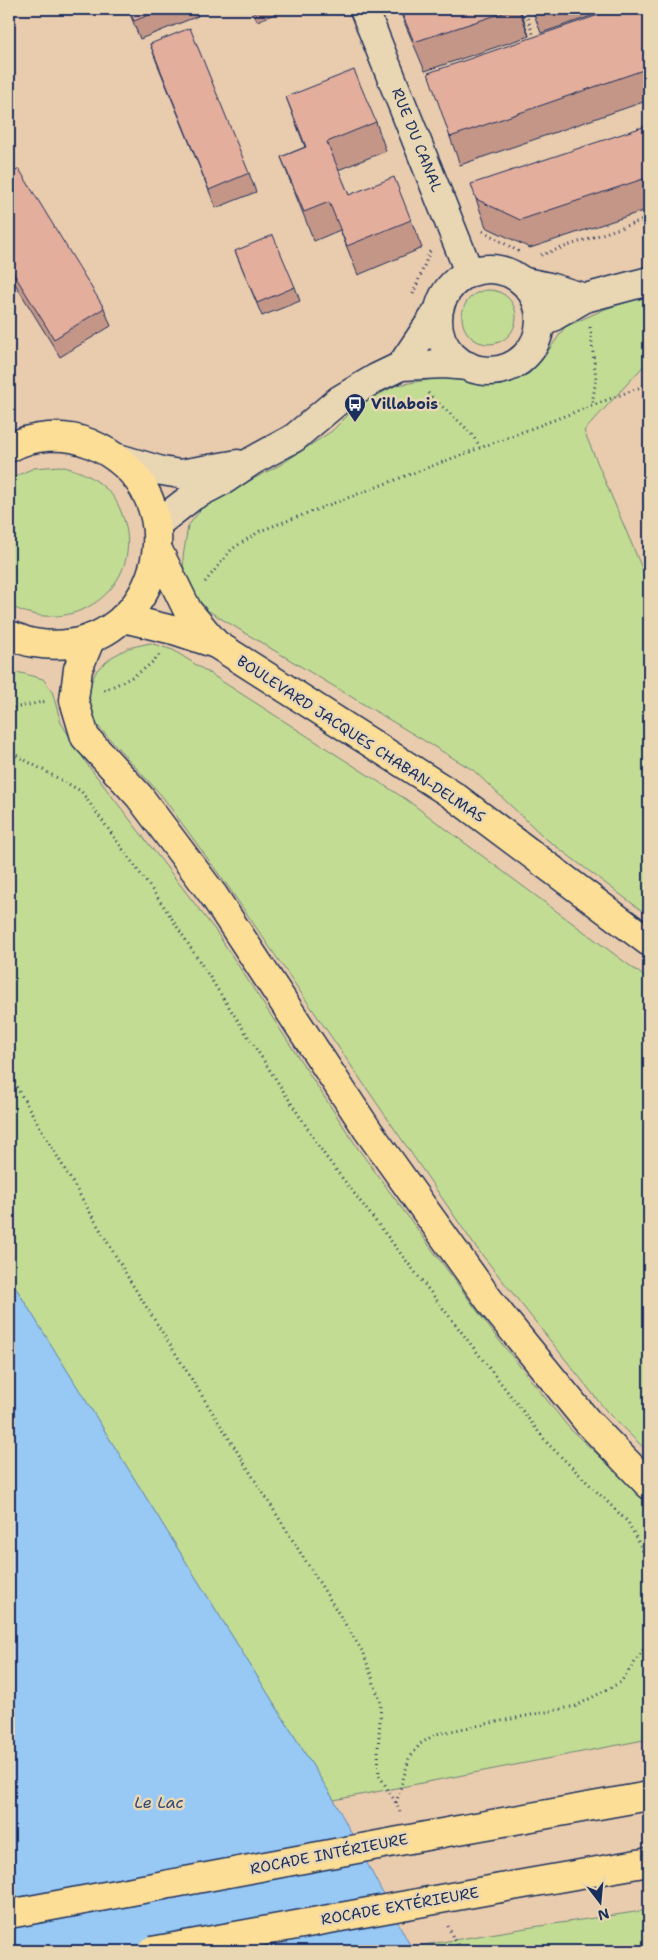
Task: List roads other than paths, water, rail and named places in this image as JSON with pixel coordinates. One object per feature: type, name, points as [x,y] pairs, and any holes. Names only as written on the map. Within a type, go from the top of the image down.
[{"type":"main road","points":[[9,425],[55,436],[80,439],[104,449],[118,458],[136,476],[149,499],[157,537],[182,621]]},
{"type":"main road","points":[[9,448],[20,441],[55,436]]},
{"type":"main road","points":[[9,635],[33,643],[63,644],[91,638],[108,629],[123,618],[140,598],[152,575],[157,537]]},
{"type":"main road","name":"BOULEVARD JACQUES CHABAN-DELMAS","points":[[123,618],[182,621],[454,796],[649,942]]},
{"type":"main road","points":[[91,638],[78,669],[74,700],[85,737],[139,796],[214,896],[366,1129],[495,1308],[587,1421],[649,1485]]},
{"type":"main road","name":"ROCADE INTÉRIEURE","points":[[9,1914],[649,1796]]},
{"type":"main road","name":"ROCADE EXTÉRIEURE","points":[[152,1951],[649,1862]]},
{"type":"main road","points":[[558,1879],[649,1869]]},
{"type":"street","name":"RUE DU CANAL","points":[[364,9],[469,272]]},
{"type":"street","points":[[157,537],[193,496],[224,480],[252,461],[301,433],[340,400],[376,378],[401,366],[444,364],[495,371],[521,360],[531,350],[541,324],[540,309],[534,294],[525,282],[513,274],[499,269],[484,268],[469,272],[455,281],[444,294],[438,311],[401,366]]},
{"type":"street","points":[[541,324],[585,298],[649,281]]},
{"type":"street","points":[[525,282],[585,298]]},
{"type":"street","points":[[438,311],[438,328],[443,344],[454,357],[468,366]]},
{"type":"street","points":[[118,458],[162,471],[180,474],[252,461]]},
{"type":"water","name":"Le Lac","points":[[9,1277],[334,1800],[413,1951],[9,1951]]},
{"type":"place","name":"Villabois","points":[[355,423]]}]
